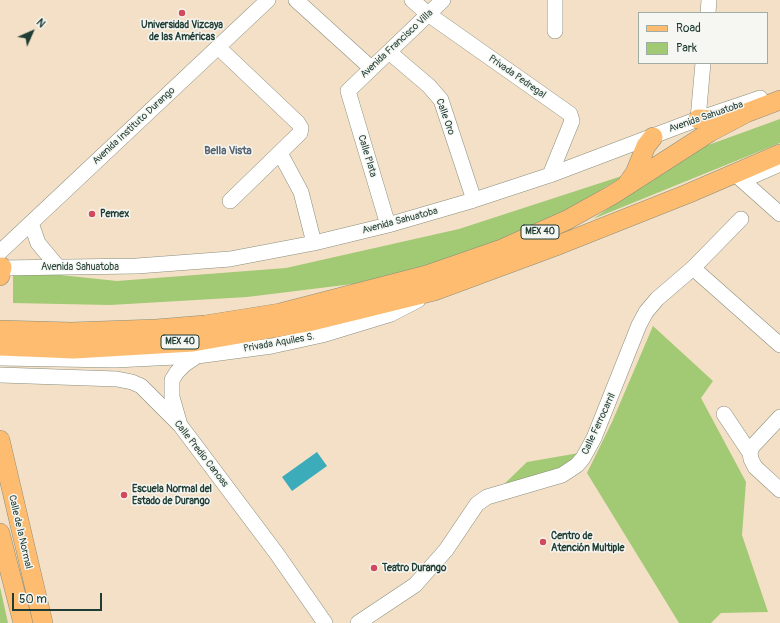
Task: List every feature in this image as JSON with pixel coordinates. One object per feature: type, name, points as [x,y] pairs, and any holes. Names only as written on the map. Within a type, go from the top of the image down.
[{"type":"main road","name":"MEX 40","points":[[704,125],[730,121],[780,100]]},
{"type":"main road","name":"Avenida Sahuatoba","points":[[0,346],[74,349],[193,342],[289,326],[502,249],[567,220],[626,186],[704,125]]},
{"type":"main road","points":[[626,186],[635,173],[644,150],[653,137]]},
{"type":"main road","name":"MEX 40","points":[[354,303],[434,291],[568,241],[687,194],[738,177],[780,154]]},
{"type":"main road","name":"Avenida Sahuatoba","points":[[0,330],[71,332],[156,329],[205,325],[354,303]]},
{"type":"main road","name":"Calle de la Normal","points":[[0,440],[43,623]]},
{"type":"main road","name":"Calle de la Normal","points":[[0,533],[23,623]]},
{"type":"street","name":"Avenida Instituto Durango","points":[[0,263],[31,223],[268,0]]},
{"type":"street","points":[[296,0],[371,68]]},
{"type":"street","name":"Privada Pedregal","points":[[412,0],[428,14],[570,114],[572,121],[550,175]]},
{"type":"street","name":"Avenida Francisco Villa","points":[[350,88],[443,0]]},
{"type":"street","points":[[555,0],[555,31]]},
{"type":"street","points":[[708,12],[709,0]]},
{"type":"street","points":[[218,47],[298,122],[301,128],[300,133],[230,201]]},
{"type":"street","name":"Calle Oro","points":[[389,52],[429,86],[441,100],[474,200]]},
{"type":"street","points":[[703,64],[704,125]]},
{"type":"street","name":"Calle Plata","points":[[350,88],[349,95],[388,225]]},
{"type":"street","name":"Avenida Sahuatoba","points":[[0,263],[58,267],[137,266],[230,259],[314,243],[388,225],[474,200],[550,175],[653,137],[704,125],[780,91]]},
{"type":"street","points":[[280,153],[301,192],[314,243]]},
{"type":"street","points":[[738,177],[780,164]]},
{"type":"street","points":[[738,177],[780,214]]},
{"type":"street","name":"Calle Ferrocarril","points":[[358,623],[415,585],[446,550],[477,504],[487,498],[562,475],[580,462],[594,438],[639,325],[646,312],[657,299],[693,268],[741,219]]},
{"type":"street","points":[[31,223],[38,243],[58,267]]},
{"type":"street","points":[[693,268],[780,345]]},
{"type":"street","name":"Privada Aquiles S.","points":[[180,425],[172,397],[172,380],[185,364],[197,356],[272,346],[322,335],[391,314],[434,291]]},
{"type":"street","points":[[0,358],[115,360],[197,356]]},
{"type":"street","name":"Calle Predio Canoas","points":[[0,375],[117,379],[132,382],[141,386],[180,425],[277,554],[325,623]]},
{"type":"street","points":[[724,414],[750,453],[751,459],[756,467],[780,490]]},
{"type":"street","points":[[750,453],[752,447],[780,417]]},
{"type":"green space","points":[[780,119],[780,143],[593,219],[689,152]]},
{"type":"green space","points":[[625,175],[560,215],[488,247],[369,282],[247,297],[110,305],[13,303],[13,270],[117,281],[286,268],[459,229]]},
{"type":"green space","points":[[653,326],[713,381],[701,398],[746,482],[742,535],[768,612],[721,613],[711,623],[679,623],[587,473],[612,422]]},
{"type":"green space","points":[[579,453],[558,473],[499,489],[527,462]]},
{"type":"green space","points":[[0,587],[8,623],[0,623]]},
{"type":"water","points":[[317,452],[327,466],[292,491],[282,477]]},
{"type":"place","name":"Universidad Vizcaya de las Américas","points":[[182,13]]},
{"type":"place","name":"Pemex","points":[[92,214]]},
{"type":"place","name":"Escuela Normal del Estado de Durango","points":[[124,495]]},
{"type":"place","name":"Centro de Atención Multiple","points":[[543,542]]},
{"type":"place","name":"Teatro Durango","points":[[374,568]]},
{"type":"district","name":"Bella Vista","points":[[228,151]]}]
